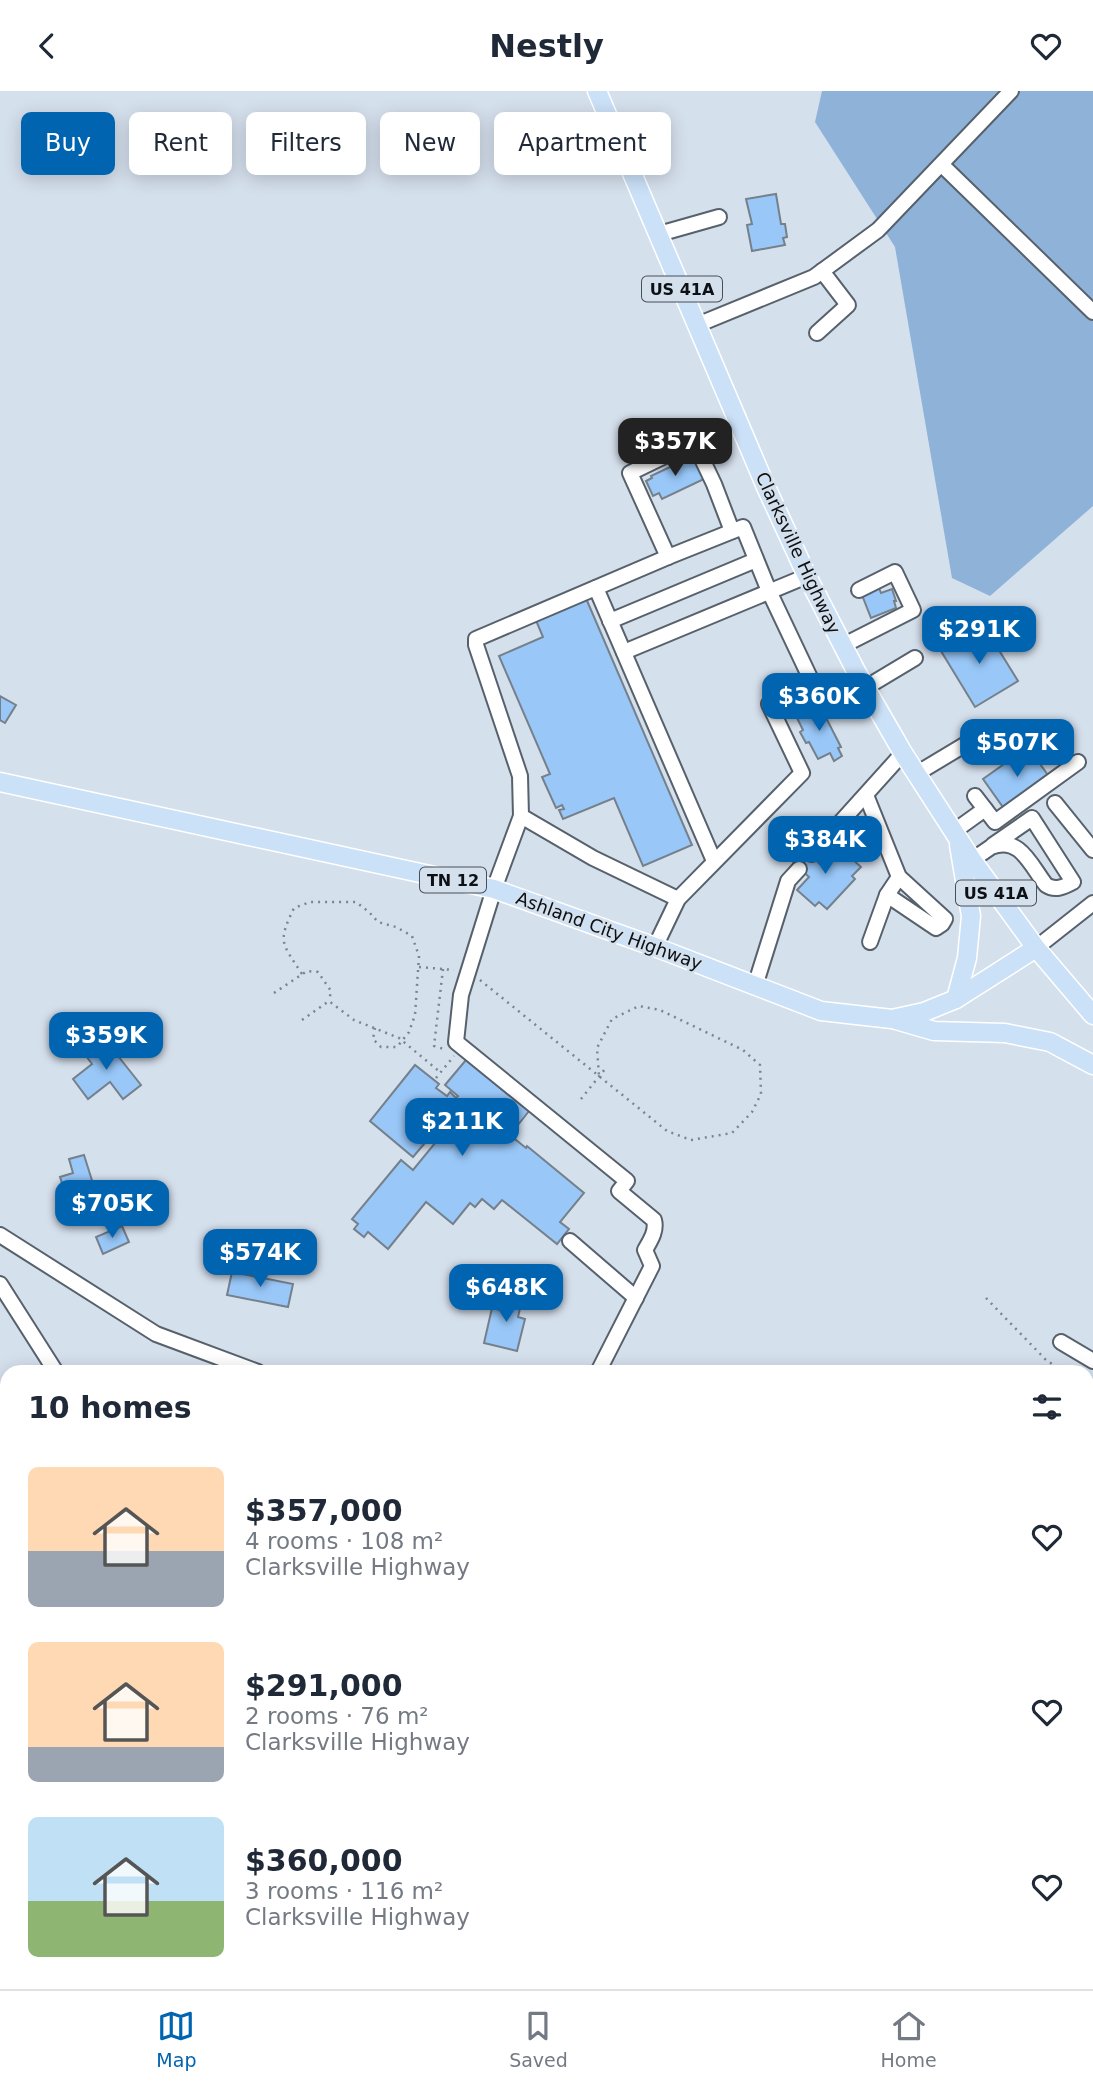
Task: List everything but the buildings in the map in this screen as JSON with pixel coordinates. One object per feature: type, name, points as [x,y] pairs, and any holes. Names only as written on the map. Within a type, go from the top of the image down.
[{"type":"main road","name":"Clarksville Highway","points":[[597,91],[766,487],[842,646],[916,774],[972,860],[1036,948]]},
{"type":"main road","name":"Ashland City Highway","points":[[0,782],[494,889],[821,1011],[892,1019],[924,1012],[956,999],[1036,948]]},
{"type":"main road","points":[[956,835],[971,916],[967,958],[956,999]]},
{"type":"main road","name":"US 41A","points":[[1036,948],[1093,1015]]},
{"type":"main road","points":[[892,1019],[934,1031],[1005,1033],[1050,1042],[1093,1065]]},
{"type":"street","points":[[697,325],[814,277],[878,230],[1011,91]]},
{"type":"street","points":[[942,165],[1093,312]]},
{"type":"street","points":[[659,234],[719,217]]},
{"type":"street","points":[[817,333],[848,305],[822,271]]},
{"type":"street","points":[[655,947],[678,899],[802,773],[769,704],[813,684],[756,560],[694,442],[630,473],[668,557]]},
{"type":"street","points":[[602,1365],[652,1266],[645,1250],[656,1226],[651,1216],[619,1191],[627,1181],[459,1050],[456,1042],[461,995],[494,889],[521,815],[520,776],[476,639],[738,529]]},
{"type":"street","points":[[610,621],[756,560]]},
{"type":"street","points":[[842,646],[913,610],[895,572],[859,590]]},
{"type":"street","points":[[624,652],[807,576]]},
{"type":"street","points":[[596,588],[714,861]]},
{"type":"street","points":[[865,688],[915,658]]},
{"type":"street","points":[[916,774],[966,744]]},
{"type":"street","points":[[812,855],[903,753]]},
{"type":"street","points":[[975,796],[995,823],[1078,762]]},
{"type":"street","points":[[866,795],[899,877],[945,919],[936,928],[887,895]]},
{"type":"street","points":[[1055,803],[1093,850]]},
{"type":"street","points":[[956,835],[985,809]]},
{"type":"street","points":[[521,815],[593,858],[678,899]]},
{"type":"street","points":[[972,860],[992,846],[1032,818],[1073,883],[1065,887],[1050,888],[1013,845],[992,846]]},
{"type":"street","points":[[755,986],[788,881],[799,869]]},
{"type":"street","points":[[870,942],[887,895],[899,877]]},
{"type":"street","points":[[1036,948],[1093,903]]},
{"type":"street","points":[[0,1235],[156,1333],[240,1365]]},
{"type":"street","points":[[570,1241],[636,1298]]},
{"type":"street","points":[[0,1284],[52,1365]]},
{"type":"street","points":[[1061,1342],[1093,1361]]},
{"type":"path","points":[[302,974],[285,948],[283,931],[294,908],[310,902],[356,902],[378,922],[396,927],[412,936],[419,956],[419,967],[415,1015],[409,1032],[397,1047],[381,1047],[373,1039],[375,1028]]},
{"type":"path","points":[[419,967],[460,971]]},
{"type":"path","points":[[443,969],[434,1046],[459,1050]]},
{"type":"path","points":[[274,993],[307,971],[318,972],[331,991],[329,1001],[302,1020]]},
{"type":"path","points":[[480,980],[667,1131],[691,1140],[732,1133],[752,1112],[761,1094],[760,1065],[743,1050],[660,1010],[639,1006],[612,1019],[597,1048],[599,1076]]},
{"type":"path","points":[[329,1001],[354,1020],[402,1041],[440,1072]]},
{"type":"path","points":[[436,1078],[459,1050]]},
{"type":"path","points":[[581,1099],[605,1069]]},
{"type":"path","points":[[986,1298],[1047,1361],[1054,1365]]},
{"type":"shaded area","points":[[822,91],[1093,91],[1093,506],[990,596],[952,578],[895,247],[815,122]]}]
